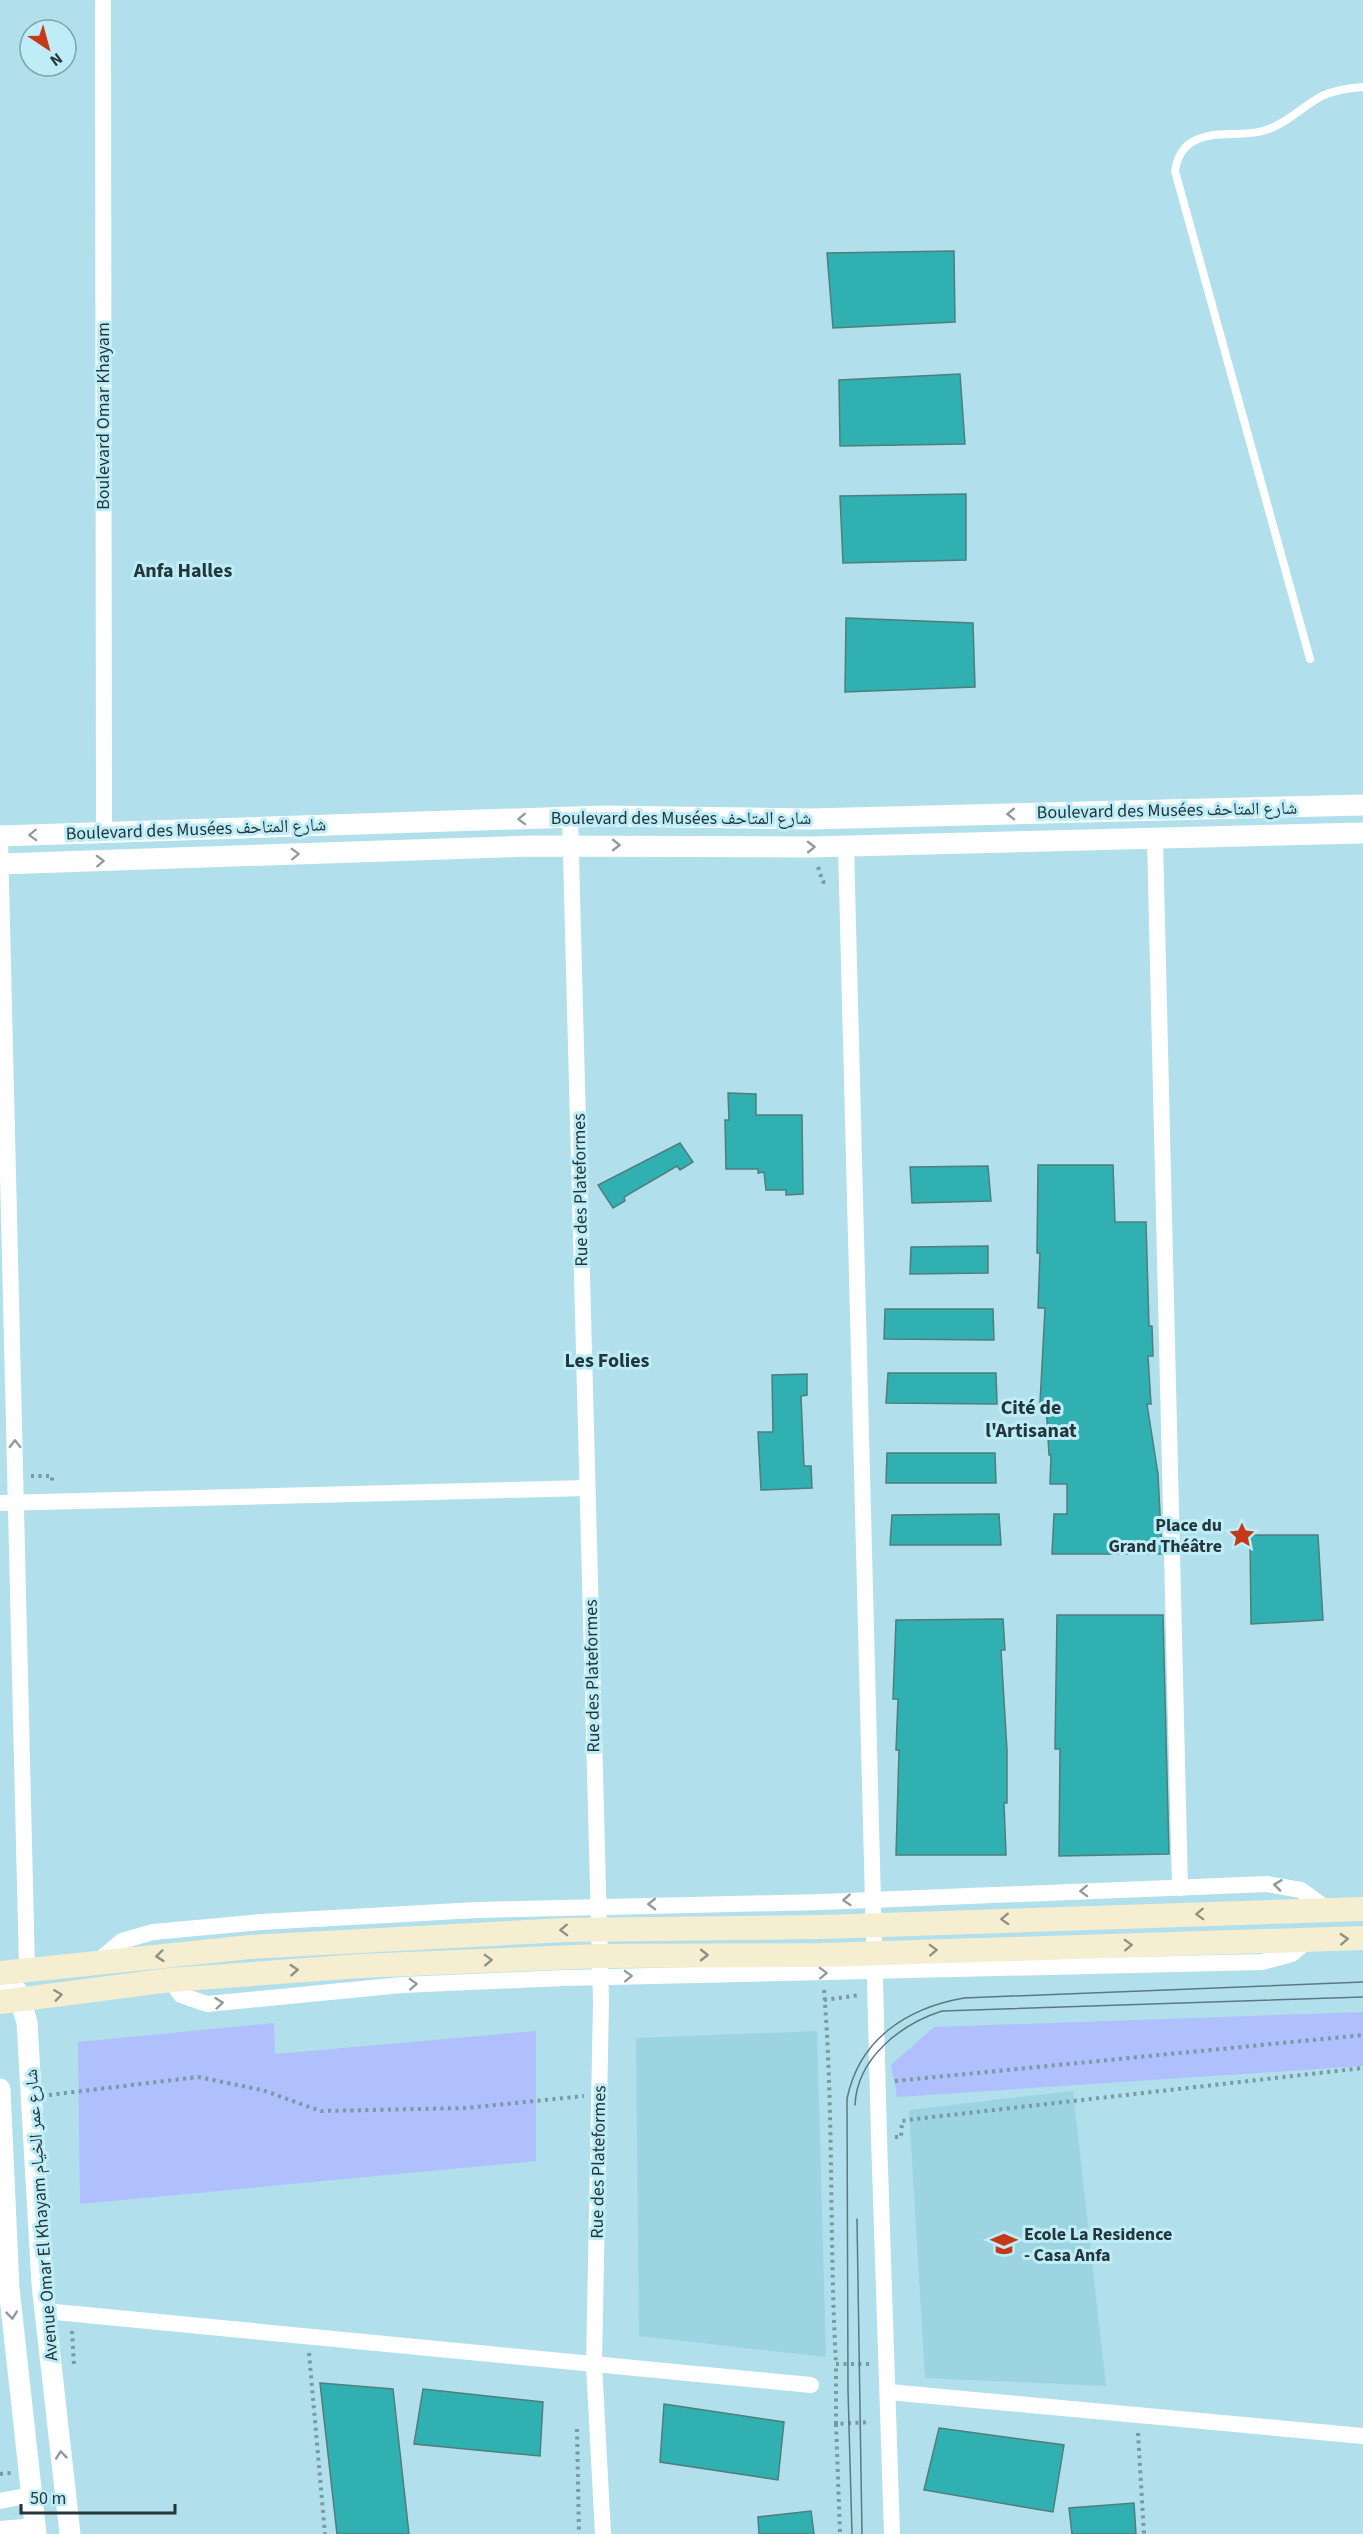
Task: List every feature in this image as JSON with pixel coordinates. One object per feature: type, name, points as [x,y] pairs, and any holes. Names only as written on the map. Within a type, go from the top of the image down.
[{"type":"main road","points":[[0,1974],[27,1969],[250,1947],[598,1917],[822,1927],[874,1923],[1363,1909]]},
{"type":"main road","points":[[11,2001],[170,1980],[360,1966],[600,1967],[822,1955],[875,1961],[1363,1938]]},
{"type":"street","name":"Boulevard Omar Khayam","points":[[103,0],[104,831]]},
{"type":"street","name":"Boulevard des Musées شارع المتاحف","points":[[0,838],[104,831],[570,817],[810,819],[1363,805]]},
{"type":"street","name":"Rue des Plateformes","points":[[570,817],[600,1967],[600,2094],[594,2365],[603,2534]]},
{"type":"street","name":"Boulevard des Musées شارع المتاحف","points":[[0,864],[571,846],[846,846],[1363,833]]},
{"type":"street","points":[[0,838],[8,1503],[27,1969]]},
{"type":"street","points":[[1155,838],[1180,1888]]},
{"type":"street","points":[[846,846],[875,1994],[892,2534]]},
{"type":"street","points":[[8,1503],[587,1488]]},
{"type":"street","points":[[598,1917],[874,1898],[1267,1884],[1289,1887],[1311,1895],[1330,1911]]},
{"type":"street","points":[[600,1967],[822,1973],[875,1961]]},
{"type":"street","points":[[0,1974],[17,1991],[11,2001]]},
{"type":"street","name":"Avenue Omar El Khayam شارع عمر الخيام","points":[[11,2001],[30,2044],[45,2311],[70,2534]]},
{"type":"street","name":"Avenue Omar El Khayam شارع عمر الخيام","points":[[0,2089],[9,2288],[35,2530]]},
{"type":"street","points":[[45,2311],[811,2385]]},
{"type":"street","points":[[889,2392],[1363,2436]]},
{"type":"street","points":[[0,2501],[31,2495]]},
{"type":"street","points":[[0,2529],[35,2530]]},
{"type":"lane","points":[[1310,659],[1175,171],[1180,153],[1193,141],[1210,136],[1261,132],[1288,120],[1322,96],[1334,91],[1363,87]]},
{"type":"path","points":[[822,1973],[828,2043],[831,2280],[836,2364],[840,2534]]},
{"type":"path","points":[[824,2000],[875,1994]]},
{"type":"path","points":[[879,2083],[1363,2035]]},
{"type":"path","points":[[879,2138],[901,2137],[902,2121],[915,2119],[1363,2068]]},
{"type":"path","points":[[33,2097],[198,2077],[262,2090],[321,2111],[465,2108],[600,2094]]},
{"type":"path","points":[[307,2338],[325,2534]]},
{"type":"path","points":[[836,2364],[888,2365]]},
{"type":"path","points":[[1137,2414],[1144,2534]]},
{"type":"path","points":[[576,2419],[579,2534]]},
{"type":"path","points":[[836,2424],[889,2421]]},
{"type":"shaded area","points":[[1363,2012],[1363,2066],[897,2097],[891,2065],[934,2027]]},
{"type":"shaded area","points":[[274,2023],[275,2054],[536,2031],[536,2161],[80,2204],[78,2042]]},
{"type":"shaded area","points":[[817,2031],[826,2357],[639,2336],[636,2038]]},
{"type":"shaded area","name":"Ecole La Residence - Casa Anfa","points":[[1073,2091],[1106,2386],[925,2378],[909,2110]]},
{"type":"building","points":[[954,251],[955,322],[833,328],[827,253]]},
{"type":"building","points":[[960,374],[965,444],[840,446],[839,380]]},
{"type":"building","points":[[966,494],[966,560],[843,563],[840,496]]},
{"type":"building","points":[[846,618],[973,623],[975,687],[845,692]]},
{"type":"building","points":[[728,1093],[756,1094],[756,1115],[802,1115],[803,1194],[786,1195],[786,1190],[766,1190],[764,1172],[758,1173],[758,1169],[726,1169],[725,1120],[729,1120]]},
{"type":"building","points":[[680,1143],[693,1162],[680,1170],[677,1166],[624,1197],[625,1201],[613,1208],[598,1185]]},
{"type":"building","points":[[1038,1165],[1113,1165],[1115,1222],[1146,1222],[1149,1326],[1152,1326],[1153,1356],[1148,1356],[1151,1404],[1147,1404],[1158,1474],[1162,1554],[1052,1554],[1054,1514],[1067,1514],[1067,1484],[1050,1484],[1051,1455],[1049,1455],[1046,1403],[1040,1403],[1045,1308],[1038,1308],[1040,1253],[1037,1253]]},
{"type":"building","points":[[988,1166],[991,1201],[912,1203],[910,1167]]},
{"type":"building","points":[[988,1246],[988,1273],[910,1274],[911,1247]]},
{"type":"building","points":[[885,1309],[993,1309],[994,1340],[884,1339]]},
{"type":"building","points":[[888,1373],[996,1373],[997,1404],[886,1403]]},
{"type":"building","points":[[807,1374],[807,1395],[801,1396],[804,1466],[811,1466],[812,1488],[761,1490],[758,1432],[773,1432],[772,1375]]},
{"type":"building","points":[[887,1453],[995,1453],[996,1483],[886,1483]]},
{"type":"building","points":[[999,1514],[1001,1545],[890,1545],[892,1515]]},
{"type":"building","points":[[1250,1535],[1318,1535],[1323,1620],[1251,1624]]},
{"type":"building","points":[[1057,1615],[1163,1615],[1169,1854],[1059,1856],[1060,1749],[1055,1749]]},
{"type":"building","points":[[1003,1619],[1005,1650],[1001,1650],[1007,1750],[1007,1803],[1004,1803],[1006,1855],[896,1855],[899,1750],[896,1750],[898,1699],[893,1699],[896,1620]]},
{"type":"building","points":[[320,2383],[393,2389],[409,2534],[337,2534]]},
{"type":"building","points":[[423,2389],[543,2402],[540,2456],[414,2444]]},
{"type":"building","points":[[664,2404],[784,2422],[778,2480],[660,2462]]},
{"type":"building","points":[[939,2428],[1064,2445],[1053,2512],[924,2490]]},
{"type":"building","points":[[1134,2503],[1136,2534],[1072,2534],[1069,2508]]},
{"type":"building","points":[[811,2511],[814,2534],[759,2534],[758,2517]]},
{"type":"tram line","points":[[852,2534],[848,2390],[847,2099],[862,2059],[874,2043],[905,2019],[923,2010],[964,1998],[1363,1982]]},
{"type":"tram line","points":[[855,2105],[864,2072],[884,2045],[911,2025],[942,2011],[1363,1997]]},
{"type":"tram line","points":[[857,2219],[862,2534]]},
{"type":"place","name":"Place du Grand Théâtre","points":[[1242,1535]]},
{"type":"place","name":"Ecole La Residence - Casa Anfa","points":[[1004,2244]]},
{"type":"district","name":"Anfa Halles","points":[[183,570]]},
{"type":"district","name":"Les Folies","points":[[607,1360]]},
{"type":"district","name":"Cité de l'Artisanat","points":[[1031,1418]]}]
